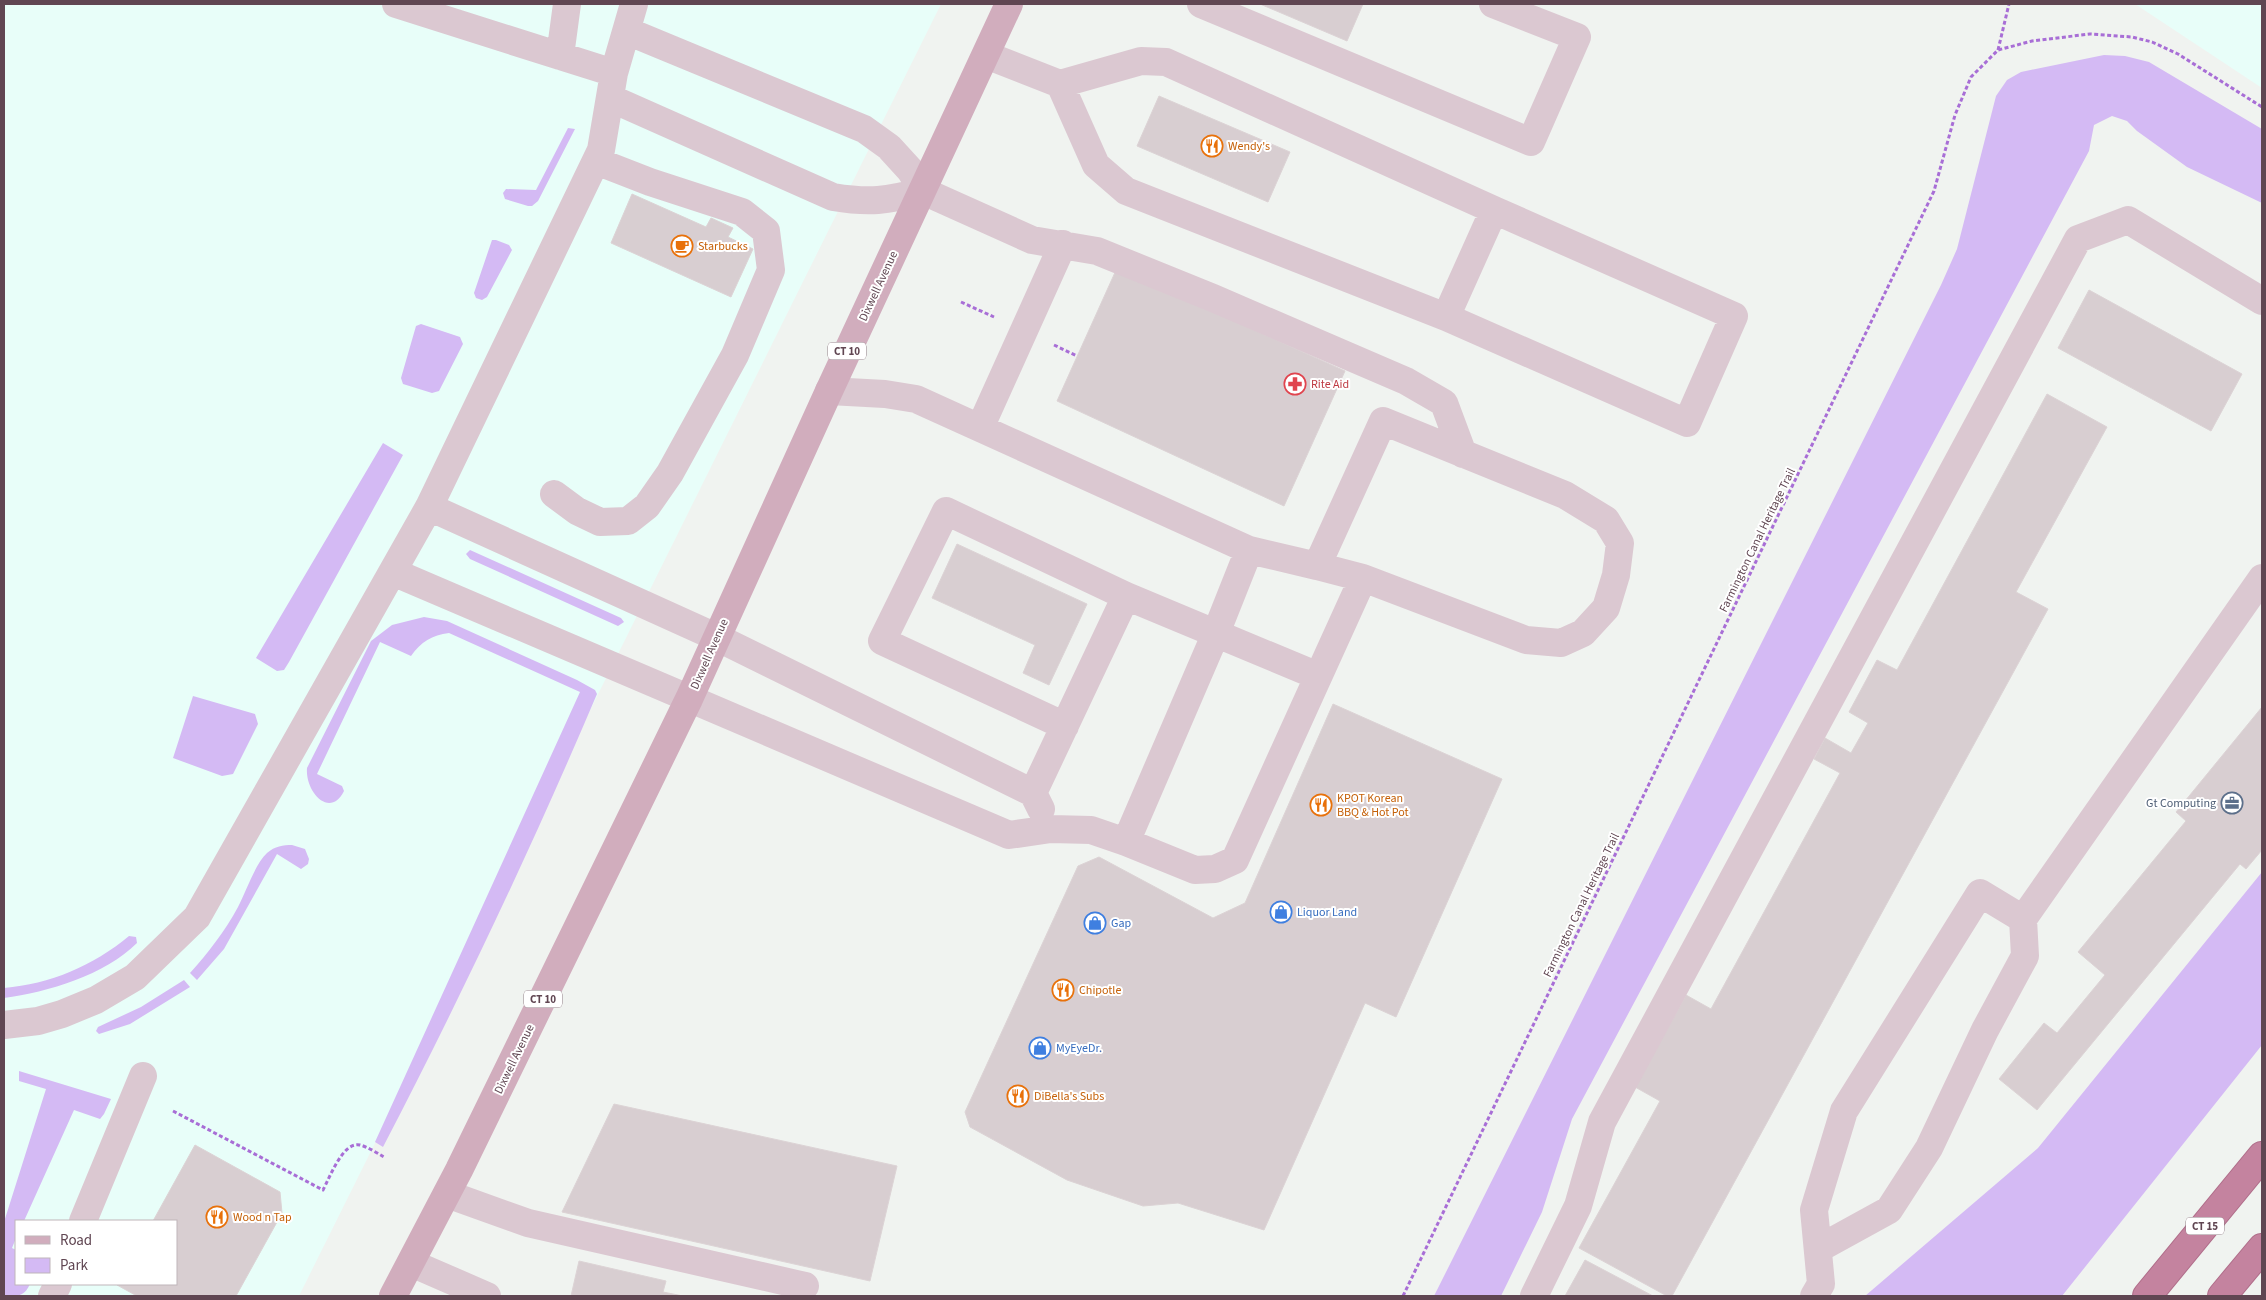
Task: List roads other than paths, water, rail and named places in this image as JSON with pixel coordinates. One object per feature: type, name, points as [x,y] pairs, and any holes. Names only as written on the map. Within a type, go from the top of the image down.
[{"type":"highway","name":"CT 15","points":[[2147,1296],[2262,1156]]},
{"type":"highway","points":[[2222,1296],[2262,1248]]},
{"type":"main road","name":"Dixwell Avenue","points":[[393,1296],[447,1194],[688,700],[1009,4]]},
{"type":"lane","points":[[396,4],[560,56],[612,86],[833,197],[863,202],[892,199],[922,190]]},
{"type":"lane","points":[[560,56],[567,4]]},
{"type":"lane","points":[[4,1025],[38,1021],[62,1014],[96,1000],[135,977],[197,917],[429,507],[596,161],[601,150],[612,86],[634,4]]},
{"type":"lane","points":[[1201,4],[1531,142],[1577,37],[1493,4]]},
{"type":"lane","points":[[626,31],[864,129],[889,148],[910,170],[922,190],[1032,240],[1097,251],[1213,298],[1406,381],[1444,403],[1463,454]]},
{"type":"lane","points":[[986,55],[1060,84],[1141,61],[1166,62],[1734,316],[1687,423],[1446,317],[1126,190],[1096,165],[1060,84]]},
{"type":"lane","points":[[554,494],[577,511],[600,522],[628,521],[647,506],[670,473],[735,355],[771,270],[766,231],[742,212],[650,182],[596,161]]},
{"type":"lane","points":[[1446,317],[1494,210]]},
{"type":"lane","points":[[1534,1296],[1578,1206],[1602,1122],[2078,239],[2128,220],[2262,301]]},
{"type":"lane","points":[[980,428],[1063,244]]},
{"type":"lane","points":[[829,391],[885,394],[916,399],[1249,550],[1363,578],[1526,640],[1561,643],[1583,633],[1606,608],[1616,575],[1620,543],[1606,520],[1565,495],[1382,421],[1317,566]]},
{"type":"lane","points":[[429,507],[716,637],[1034,793],[1051,829]]},
{"type":"lane","points":[[1065,726],[882,642],[946,511],[1126,596],[1318,676]]},
{"type":"lane","points":[[1126,842],[1216,633],[1249,550]]},
{"type":"lane","points":[[392,572],[1008,836],[1051,829],[1091,830],[1195,870],[1215,869],[1234,860],[1363,578]]},
{"type":"lane","points":[[1818,1249],[1889,1210],[1928,1148],[1985,1030],[2025,956],[2024,919],[2262,578]]},
{"type":"lane","points":[[1034,793],[1126,596]]},
{"type":"lane","points":[[1814,1296],[1821,1284],[1814,1210],[1844,1111],[1980,894],[2024,919]]},
{"type":"lane","points":[[83,1220],[144,1076]]},
{"type":"lane","points":[[447,1194],[528,1224],[805,1286]]},
{"type":"lane","points":[[411,1263],[488,1296]]},
{"type":"place","name":"Wendy's","points":[[1212,146]]},
{"type":"place","name":"Starbucks","points":[[682,246]]},
{"type":"place","name":"Rite Aid","points":[[1295,384]]},
{"type":"place","name":"Gt Computing","points":[[2232,803]]},
{"type":"place","name":"KPOT Korean BBQ & Hot Pot","points":[[1321,805]]},
{"type":"place","name":"Liquor Land","points":[[1281,912]]},
{"type":"place","name":"Gap","points":[[1095,923]]},
{"type":"place","name":"Chipotle","points":[[1063,990]]},
{"type":"place","name":"MyEyeDr.","points":[[1040,1048]]},
{"type":"place","name":"DiBella's Subs","points":[[1018,1096]]},
{"type":"place","name":"Wood n Tap","points":[[217,1217]]}]
